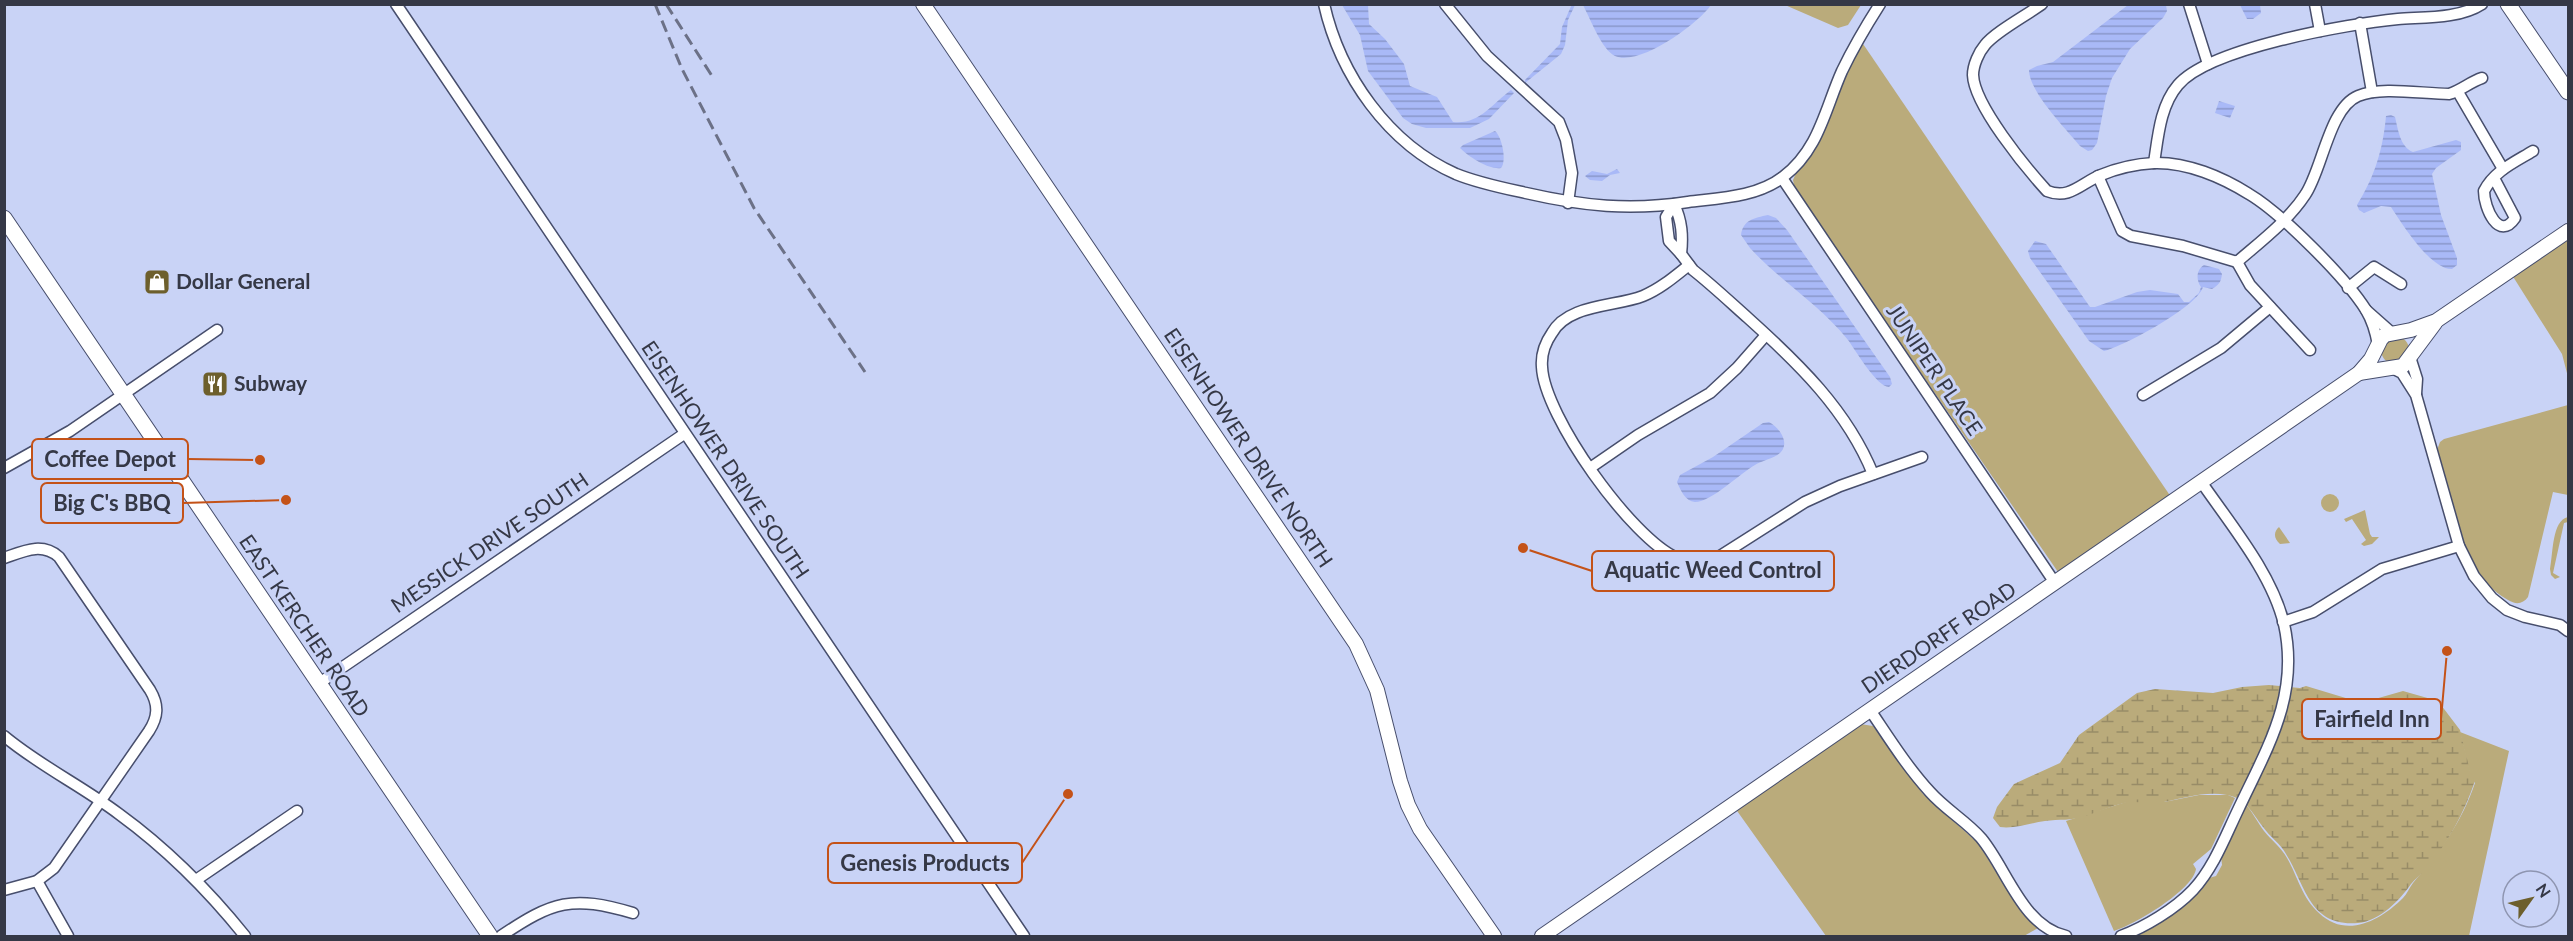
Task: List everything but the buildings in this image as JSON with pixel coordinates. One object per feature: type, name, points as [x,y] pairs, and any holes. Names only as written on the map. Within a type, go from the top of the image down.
[{"type":"main road","points":[[2508,4],[2568,92]]},
{"type":"main road","name":"EAST KERCHER ROAD","points":[[4,218],[489,936]]},
{"type":"street","name":"EISENHOWER DRIVE SOUTH","points":[[396,4],[1024,936]]},
{"type":"street","name":"EISENHOWER DRIVE NORTH","points":[[922,4],[1356,644],[1377,690],[1408,805],[1420,829],[1494,936]]},
{"type":"street","points":[[1324,4],[1335,41],[1353,79],[1374,108],[1401,138],[1429,159],[1460,175],[1565,202],[1619,208],[1674,204],[1742,194],[1782,178],[1802,159],[1813,144],[1847,62],[1881,4]]},
{"type":"street","points":[[1445,4],[1475,43],[1524,92],[1559,122],[1566,140],[1569,162],[1565,202]]},
{"type":"street","points":[[2042,4],[1986,43],[1977,58],[1973,74],[1977,92],[1999,129],[2047,191],[2058,195],[2069,193],[2098,176],[2119,168],[2154,163],[2191,169],[2228,182],[2251,195],[2282,220],[2348,288],[2366,310],[2395,333],[2407,338],[2416,379],[2416,395],[2459,546],[2474,576],[2492,598],[2507,610],[2524,617],[2566,627]]},
{"type":"street","points":[[2189,4],[2208,64]]},
{"type":"street","points":[[2154,163],[2163,114],[2169,98],[2189,74],[2208,64],[2239,52],[2320,31],[2432,10],[2455,14],[2482,4]]},
{"type":"street","points":[[2314,5],[2320,31]]},
{"type":"street","points":[[2360,23],[2372,92]]},
{"type":"street","points":[[2237,262],[2305,196],[2314,179],[2328,137],[2350,100],[2372,92],[2449,94],[2458,92],[2463,85],[2482,78]]},
{"type":"street","points":[[2458,92],[2503,169]]},
{"type":"street","points":[[2494,178],[2503,169],[2534,151]]},
{"type":"street","points":[[2098,176],[2122,231],[2131,236],[2183,246],[2237,262],[2250,285],[2310,350]]},
{"type":"street","name":"JUNIPER PLACE","points":[[1782,178],[2055,583]]},
{"type":"street","points":[[1674,204],[1666,217],[1669,241],[1689,265],[1766,335],[1826,395],[1855,438],[1873,474]]},
{"type":"street","name":"DIERDORFF ROAD","points":[[1542,936],[2359,373],[2385,335],[2436,321],[2568,231]]},
{"type":"street","points":[[1689,265],[1656,289],[1640,297],[1570,315],[1555,328],[1546,343],[1542,367],[1546,385],[1564,427],[1590,468],[1615,502],[1642,532],[1665,552],[1691,562],[1708,561],[1724,555],[1795,507],[1827,491],[1922,458]]},
{"type":"street","points":[[2348,288],[2374,267],[2401,284]]},
{"type":"street","points":[[2143,394],[2222,348],[2270,307]]},
{"type":"street","points":[[2366,310],[2380,360],[2402,373],[2416,395]]},
{"type":"street","name":"DIERDORFF ROAD","points":[[2359,373],[2403,366],[2436,321]]},
{"type":"street","points":[[4,468],[55,441],[218,330]]},
{"type":"street","points":[[1590,468],[1638,435],[1702,399],[1737,368],[1766,335]]},
{"type":"street","name":"MESSICK DRIVE SOUTH","points":[[318,684],[684,434]]},
{"type":"street","points":[[2121,936],[2162,913],[2192,891],[2208,870],[2276,731],[2285,699],[2289,658],[2283,622],[2253,557],[2202,483]]},
{"type":"street","points":[[2283,622],[2327,604],[2382,569],[2459,546]]},
{"type":"street","points":[[4,558],[39,548],[49,550],[59,557],[155,700],[157,711],[152,726],[54,868],[37,881],[4,890]]},
{"type":"street","points":[[1870,710],[1929,792],[1968,825],[1989,848],[2028,911],[2040,924],[2066,936]]},
{"type":"street","points":[[4,736],[101,801],[149,837],[196,880],[245,936]]},
{"type":"street","points":[[196,880],[297,811]]},
{"type":"street","points":[[37,881],[68,936]]},
{"type":"street","points":[[501,936],[543,910],[570,903],[589,903],[633,913]]},
{"type":"green space","points":[[1785,5],[1861,5],[1848,25],[1838,28]]},
{"type":"green space","points":[[1859,38],[2171,497],[2058,572],[1795,190],[1793,180]]},
{"type":"green space","points":[[2568,236],[2568,377],[2562,354],[2512,275]]},
{"type":"green space","points":[[2395,336],[2405,340],[2409,350],[2405,360],[2395,364],[2385,360],[2381,350],[2385,340]]},
{"type":"green space","points":[[2568,405],[2568,495],[2553,492],[2528,597],[2522,602],[2514,603],[2492,588],[2468,554],[2453,512],[2437,450],[2444,439]]},
{"type":"green space","points":[[2330,494],[2336,497],[2339,503],[2336,509],[2330,512],[2324,509],[2321,503],[2324,497]]},
{"type":"green space","points":[[2365,510],[2370,534],[2372,537],[2379,537],[2372,544],[2364,546],[2361,544],[2366,540],[2352,519],[2346,522],[2344,519]]},
{"type":"green space","points":[[2568,517],[2568,522],[2564,523],[2553,573],[2560,577],[2555,579],[2550,569],[2554,538],[2559,524]]},
{"type":"green space","points":[[2279,527],[2290,543],[2280,544],[2276,540],[2275,533]]},
{"type":"green space","points":[[2269,685],[2300,688],[2306,686],[2349,699],[2368,701],[2403,691],[2438,701],[2460,730],[2470,771],[2475,781],[2466,805],[2447,840],[2424,871],[2395,903],[2374,918],[2358,923],[2342,922],[2329,918],[2319,911],[2311,902],[2284,850],[2248,807],[2239,799],[2227,795],[2211,794],[2159,803],[2129,802],[2075,819],[2011,827],[2000,827],[1993,818],[1997,807],[2014,784],[2060,763],[2079,735],[2137,693],[2155,689],[2213,693],[2242,687]]},
{"type":"green space","points":[[1860,724],[1873,726],[1923,794],[1978,843],[2020,910],[2038,928],[2024,936],[1826,936],[1735,808]]},
{"type":"green space","points":[[2460,732],[2509,751],[2469,936],[2131,936],[2199,890],[2209,878],[2216,876],[2222,865],[2221,856],[2245,804],[2264,831],[2285,854],[2304,894],[2313,907],[2329,921],[2351,926],[2373,920],[2384,914],[2404,896],[2441,848],[2469,798],[2475,783],[2470,774]]},
{"type":"green space","points":[[2199,795],[2228,795],[2235,798],[2211,849],[2193,864],[2196,869],[2185,887],[2161,906],[2135,922],[2114,931],[2066,821],[2126,802],[2164,802]]},
{"type":"water","points":[[1572,4],[1575,5],[1568,20],[1565,45],[1561,54],[1525,83],[1525,80],[1560,44],[1562,27]]},
{"type":"water","points":[[1342,5],[1368,5],[1369,24],[1385,39],[1404,64],[1410,86],[1437,97],[1453,122],[1478,117],[1511,90],[1514,93],[1489,119],[1470,128],[1426,128],[1412,124],[1403,118],[1368,71],[1360,35]]},
{"type":"water","points":[[1583,5],[1711,5],[1694,23],[1667,42],[1652,50],[1625,58],[1610,53]]},
{"type":"water","points":[[2128,5],[2166,5],[2167,11],[2163,18],[2130,49],[2112,78],[2097,143],[2092,150],[2088,151],[2080,146],[2041,99],[2029,70],[2053,62]]},
{"type":"water","points":[[2240,5],[2260,5],[2261,13],[2253,19],[2247,19]]},
{"type":"water","points":[[2219,101],[2235,106],[2230,118],[2215,113]]},
{"type":"water","points":[[2386,116],[2395,117],[2402,142],[2413,152],[2456,140],[2461,142],[2461,150],[2436,168],[2432,174],[2441,215],[2457,258],[2457,265],[2452,269],[2435,262],[2426,254],[2391,207],[2381,206],[2364,213],[2357,205],[2369,184],[2377,162]]},
{"type":"water","points":[[1495,131],[1503,149],[1504,160],[1501,168],[1479,162],[1460,148],[1463,145]]},
{"type":"water","points":[[1617,169],[1620,173],[1610,175],[1602,181],[1590,180],[1585,176],[1592,171],[1607,174]]},
{"type":"water","points":[[1768,215],[1776,218],[1787,230],[1890,377],[1892,384],[1889,387],[1873,375],[1837,327],[1750,248],[1741,235],[1744,226],[1754,219]]},
{"type":"water","points":[[2035,241],[2046,244],[2090,307],[2150,290],[2178,294],[2184,302],[2189,302],[2199,293],[2201,287],[2198,275],[2204,265],[2219,269],[2222,277],[2216,286],[2212,289],[2203,287],[2198,295],[2188,304],[2160,324],[2128,342],[2104,351],[2089,341],[2030,258],[2028,251]]},
{"type":"water","points":[[1769,422],[1783,437],[1784,445],[1781,452],[1758,463],[1702,501],[1695,502],[1686,498],[1677,482],[1680,475],[1713,457],[1763,423]]},
{"type":"railway","points":[[655,4],[682,69],[754,208],[865,372]]},
{"type":"railway","points":[[666,4],[712,76]]},
{"type":"place","name":"Dollar General","points":[[157,282]]},
{"type":"place","name":"Subway","points":[[215,384]]},
{"type":"place","name":"Coffee Depot","points":[[260,460]]},
{"type":"place","name":"Big C's BBQ","points":[[286,500]]},
{"type":"place","name":"Aquatic Weed Control","points":[[1523,548]]},
{"type":"place","name":"Fairfield Inn","points":[[2447,651]]},
{"type":"place","name":"Genesis Products","points":[[1068,794]]}]
